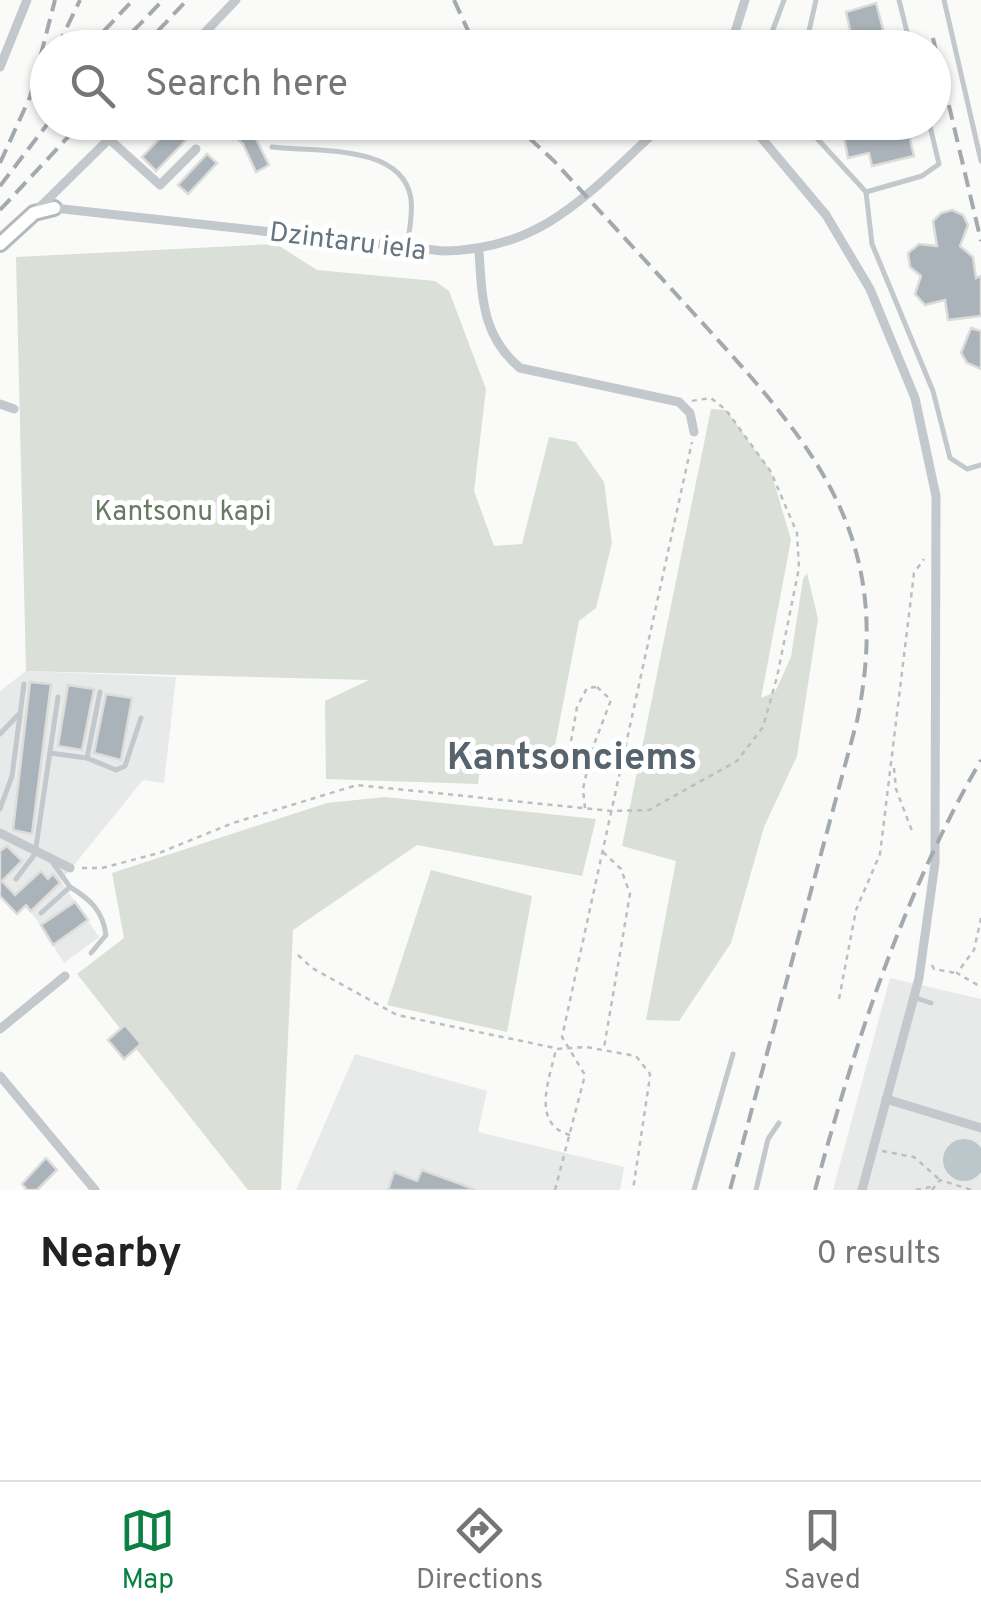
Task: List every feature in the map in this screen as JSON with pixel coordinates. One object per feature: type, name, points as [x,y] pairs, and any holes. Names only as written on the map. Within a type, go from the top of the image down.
[{"type":"street","points":[[0,67],[28,0]]},
{"type":"street","points":[[207,30],[236,0]]},
{"type":"street","points":[[736,30],[745,0]]},
{"type":"street","points":[[34,213],[108,140]]},
{"type":"street","points":[[110,140],[160,185],[196,149]]},
{"type":"street","name":"Dzintaru iela","points":[[0,244],[34,213],[54,208],[407,247],[478,251],[504,246],[546,226],[645,140]]},
{"type":"street","points":[[765,140],[798,176],[847,246],[896,344],[928,448],[939,552],[938,789],[923,948],[914,997],[862,1190]]},
{"type":"street","points":[[478,251],[490,333],[501,352],[520,368],[679,402],[690,414],[694,432]]},
{"type":"street","points":[[0,404],[14,410]]},
{"type":"street","points":[[1,835],[70,868]]},
{"type":"street","points":[[0,1030],[64,976]]},
{"type":"street","points":[[0,1076],[95,1190]]},
{"type":"street","points":[[886,1099],[981,1128]]},
{"type":"lane","points":[[773,30],[784,0]]},
{"type":"lane","points":[[809,30],[816,0]]},
{"type":"lane","points":[[899,0],[906,30]]},
{"type":"lane","points":[[944,0],[951,30]]},
{"type":"lane","points":[[951,30],[981,161]]},
{"type":"lane","points":[[818,140],[866,192],[872,244],[922,360],[950,458],[967,469],[981,465]]},
{"type":"lane","points":[[866,192],[922,176],[939,164],[933,140]]},
{"type":"lane","points":[[272,147],[364,157],[391,166],[411,198],[407,247]]},
{"type":"lane","points":[[0,809],[12,776],[24,684]]},
{"type":"lane","points":[[88,758],[100,692]]},
{"type":"lane","points":[[16,879],[35,854],[58,696]]},
{"type":"lane","points":[[0,734],[19,714]]},
{"type":"lane","points":[[50,754],[88,758],[102,768],[116,770],[125,766],[141,718]]},
{"type":"lane","points":[[53,863],[70,887],[88,898],[105,925],[106,935],[90,953]]},
{"type":"lane","points":[[41,913],[70,887]]},
{"type":"lane","points":[[914,997],[930,1002]]},
{"type":"lane","points":[[694,1190],[733,1054]]},
{"type":"lane","points":[[756,1190],[768,1139],[779,1123]]},
{"type":"path","points":[[70,868],[102,868],[158,852],[233,823],[357,784],[611,811],[649,810],[737,760],[763,727],[799,568],[797,533],[770,472],[726,410],[711,398],[679,402]]},
{"type":"path","points":[[555,1190],[585,1075],[562,1037],[694,432]]},
{"type":"path","points":[[839,999],[856,910],[880,854],[882,808],[893,761],[914,574],[918,564],[939,552]]},
{"type":"path","points":[[586,808],[583,789],[590,755],[611,700],[596,687],[587,688],[581,696],[570,747],[578,758],[590,755]]},
{"type":"path","points":[[893,761],[896,788],[912,831]]},
{"type":"path","points":[[602,851],[622,869],[630,894],[604,1049]]},
{"type":"path","points":[[957,973],[967,965],[981,918]]},
{"type":"path","points":[[923,948],[934,969],[957,973],[981,987]]},
{"type":"path","points":[[298,955],[312,968],[397,1014],[556,1048],[604,1049],[636,1056],[650,1074],[633,1190]]},
{"type":"path","points":[[556,1048],[544,1108],[550,1123],[570,1136]]},
{"type":"path","points":[[873,1148],[914,1157],[940,1180],[971,1188]]},
{"type":"path","points":[[916,1190],[932,1188],[940,1180]]},
{"type":"shaded area","points":[[26,671],[176,677],[164,783],[143,780],[61,881],[99,937],[64,963],[35,917],[0,884],[0,691]]},
{"type":"shaded area","points":[[890,978],[981,999],[981,1190],[833,1190]]},
{"type":"shaded area","points":[[355,1054],[487,1091],[478,1132],[624,1167],[620,1190],[296,1190]]},
{"type":"shaded area","points":[[964,1139],[979,1145],[979,1175],[964,1181],[949,1175],[943,1160],[949,1145]]},
{"type":"green space","name":"Kantsonu kapi","points":[[276,244],[317,270],[435,281],[449,291],[486,389],[474,491],[494,546],[522,544],[549,437],[576,442],[604,482],[612,543],[596,608],[579,621],[552,761],[520,765],[492,751],[482,756],[478,784],[326,779],[325,701],[369,680],[26,671],[16,257]]},
{"type":"green space","points":[[711,409],[726,410],[771,472],[791,540],[761,698],[775,692],[791,657],[807,573],[818,619],[797,756],[764,827],[731,943],[679,1021],[646,1020],[676,861],[622,846]]},
{"type":"green space","points":[[385,797],[596,819],[582,876],[417,845],[293,930],[281,1190],[248,1190],[77,974],[124,938],[112,873],[327,803]]},
{"type":"green space","points":[[431,870],[532,896],[507,1032],[387,1005]]},
{"type":"building","points":[[876,3],[883,30],[850,30],[846,12]]},
{"type":"building","points":[[158,140],[186,140],[156,171],[142,157]]},
{"type":"building","points":[[239,140],[256,140],[269,165],[256,172]]},
{"type":"building","points":[[844,140],[910,140],[914,156],[872,166],[869,153],[848,158]]},
{"type":"building","points":[[207,154],[217,163],[188,194],[178,185]]},
{"type":"building","points":[[952,210],[963,215],[968,225],[960,246],[973,257],[976,278],[981,276],[981,316],[948,320],[945,300],[925,305],[915,294],[921,276],[910,267],[908,253],[919,244],[937,246],[933,221]]},
{"type":"building","points":[[971,328],[981,331],[981,369],[967,363],[961,353]]},
{"type":"building","points":[[30,682],[51,684],[32,834],[13,830]]},
{"type":"building","points":[[68,685],[94,689],[82,750],[58,746]]},
{"type":"building","points":[[106,694],[132,698],[121,760],[94,753]]},
{"type":"building","points":[[7,846],[22,861],[2,881],[15,895],[41,871],[48,879],[53,874],[60,883],[31,911],[26,905],[17,914],[0,896],[0,851]]},
{"type":"building","points":[[75,902],[88,920],[53,945],[41,925]]},
{"type":"building","points":[[125,1025],[141,1044],[124,1059],[108,1040]]},
{"type":"building","points":[[46,1158],[57,1170],[37,1190],[27,1190],[22,1184]]},
{"type":"building","points":[[422,1170],[474,1190],[388,1190],[394,1172],[417,1181]]},
{"type":"railway","points":[[47,30],[55,0]]},
{"type":"railway","points":[[66,30],[80,0]]},
{"type":"railway","points":[[105,30],[133,0]]},
{"type":"railway","points":[[134,30],[163,0]]},
{"type":"railway","points":[[159,30],[187,0]]},
{"type":"railway","points":[[454,0],[468,30]]},
{"type":"railway","points":[[0,163],[30,97]]},
{"type":"railway","points":[[951,114],[981,241]]},
{"type":"railway","points":[[0,186],[35,140]]},
{"type":"railway","points":[[0,210],[65,140]]},
{"type":"railway","points":[[531,140],[708,329],[784,418],[815,461],[839,505],[856,551],[865,602],[866,658],[857,721],[730,1190]]},
{"type":"railway","points":[[815,1190],[884,969],[928,863],[981,760]]},
{"type":"district","name":"Kantsonciems","points":[[572,756]]}]
